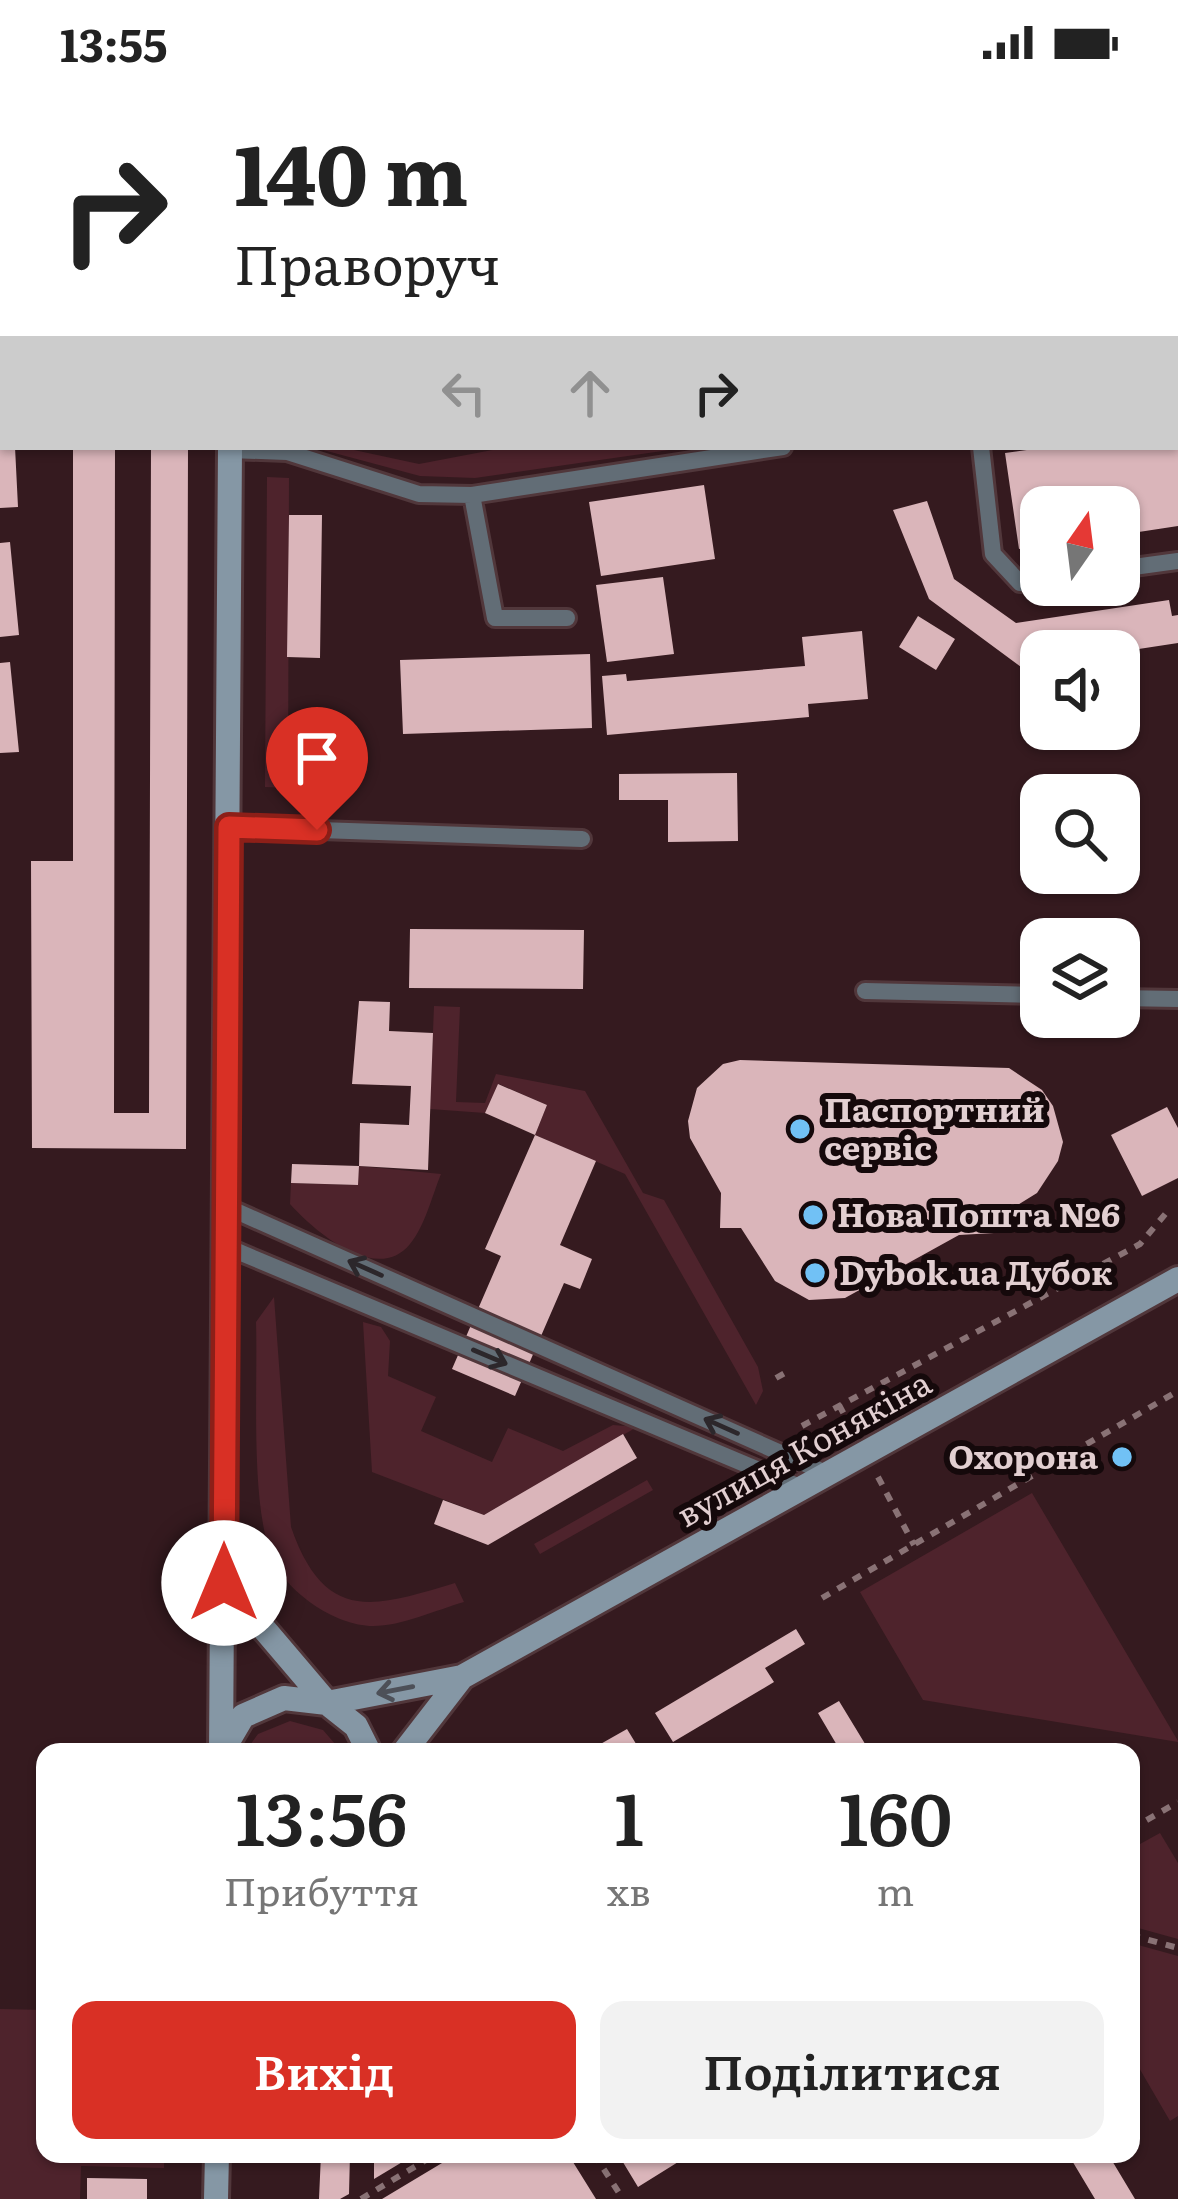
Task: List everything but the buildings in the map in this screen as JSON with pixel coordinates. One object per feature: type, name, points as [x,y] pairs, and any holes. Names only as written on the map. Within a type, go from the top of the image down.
[{"type":"main road","points":[[221,1743],[230,450]]},
{"type":"main road","name":"вулиця Конякіна","points":[[462,1678],[1178,1279]]},
{"type":"main road","points":[[224,1583],[327,1703],[356,1726],[364,1743]]},
{"type":"main road","points":[[227,1743],[243,1717],[284,1698],[327,1703],[462,1678]]},
{"type":"main road","points":[[411,1743],[462,1678]]},
{"type":"main road","points":[[215,2199],[217,2163]]},
{"type":"lane","points":[[249,450],[287,452],[419,494],[472,495],[764,450]]},
{"type":"lane","points":[[981,450],[993,554],[1020,583]]},
{"type":"lane","points":[[472,495],[495,618],[567,618]]},
{"type":"lane","points":[[1140,566],[1178,561]]},
{"type":"lane","points":[[229,827],[582,839]]},
{"type":"lane","points":[[865,991],[1020,995]]},
{"type":"lane","points":[[1140,998],[1178,999]]},
{"type":"lane","points":[[227,1207],[828,1474]]},
{"type":"lane","points":[[227,1246],[802,1488]]},
{"type":"lane","points":[[320,1286],[322,1249]]},
{"type":"path","points":[[802,1426],[1140,1244],[1167,1212]]},
{"type":"path","points":[[776,1378],[790,1370]]},
{"type":"path","points":[[822,1598],[1178,1390]]},
{"type":"path","points":[[1140,1824],[1178,1802]]},
{"type":"path","points":[[1140,1937],[1178,1948]]},
{"type":"path","points":[[361,2199],[421,2163]]},
{"type":"path","points":[[601,2163],[623,2199]]},
{"type":"shaded area","points":[[323,450],[354,450],[419,464],[492,450],[669,450],[475,478],[420,476]]},
{"type":"shaded area","points":[[267,477],[289,478],[288,788],[265,787]]},
{"type":"shaded area","points":[[434,1006],[460,1007],[456,1102],[485,1103],[496,1074],[585,1091],[643,1193],[664,1200],[758,1367],[763,1391],[756,1405],[625,1174],[535,1135],[547,1105],[499,1084],[485,1113],[430,1109]]},
{"type":"shaded area","points":[[359,1166],[441,1174],[420,1229],[396,1255],[381,1259],[347,1250],[290,1204],[291,1183],[357,1185]]},
{"type":"shaded area","points":[[274,1297],[291,1527],[305,1559],[337,1594],[356,1601],[400,1598],[455,1583],[464,1602],[396,1623],[358,1624],[313,1604],[278,1568],[264,1531],[256,1441],[256,1322]]},
{"type":"shaded area","points":[[363,1322],[381,1327],[390,1341],[388,1376],[436,1397],[421,1431],[492,1462],[508,1428],[563,1451],[613,1425],[637,1427],[484,1515],[372,1472]]},
{"type":"shaded area","points":[[647,1480],[653,1490],[540,1554],[534,1544]]},
{"type":"shaded area","points":[[1032,1493],[1178,1742],[923,1700],[860,1592]]},
{"type":"shaded area","points":[[290,1721],[323,1730],[334,1743],[252,1743],[258,1734]]},
{"type":"shaded area","points":[[1160,1833],[1178,1863],[1178,1939],[1140,1928],[1140,1844]]},
{"type":"shaded area","points":[[1140,1945],[1178,1956],[1178,2116],[1170,2121],[1140,2069]]},
{"type":"shaded area","points":[[0,2009],[36,2010],[36,2163],[164,2163],[164,2168],[81,2166],[80,2199],[0,2199]]},
{"type":"place","name":"Паспортний сервіс","points":[[800,1129]]},
{"type":"place","name":"Нова Пошта №6","points":[[813,1215]]},
{"type":"place","name":"Dybok.ua Дубок","points":[[815,1273]]},
{"type":"place","name":"Охорона","points":[[1122,1457]]},
{"type":"route","points":[[224,1583],[229,827],[317,830]]}]
